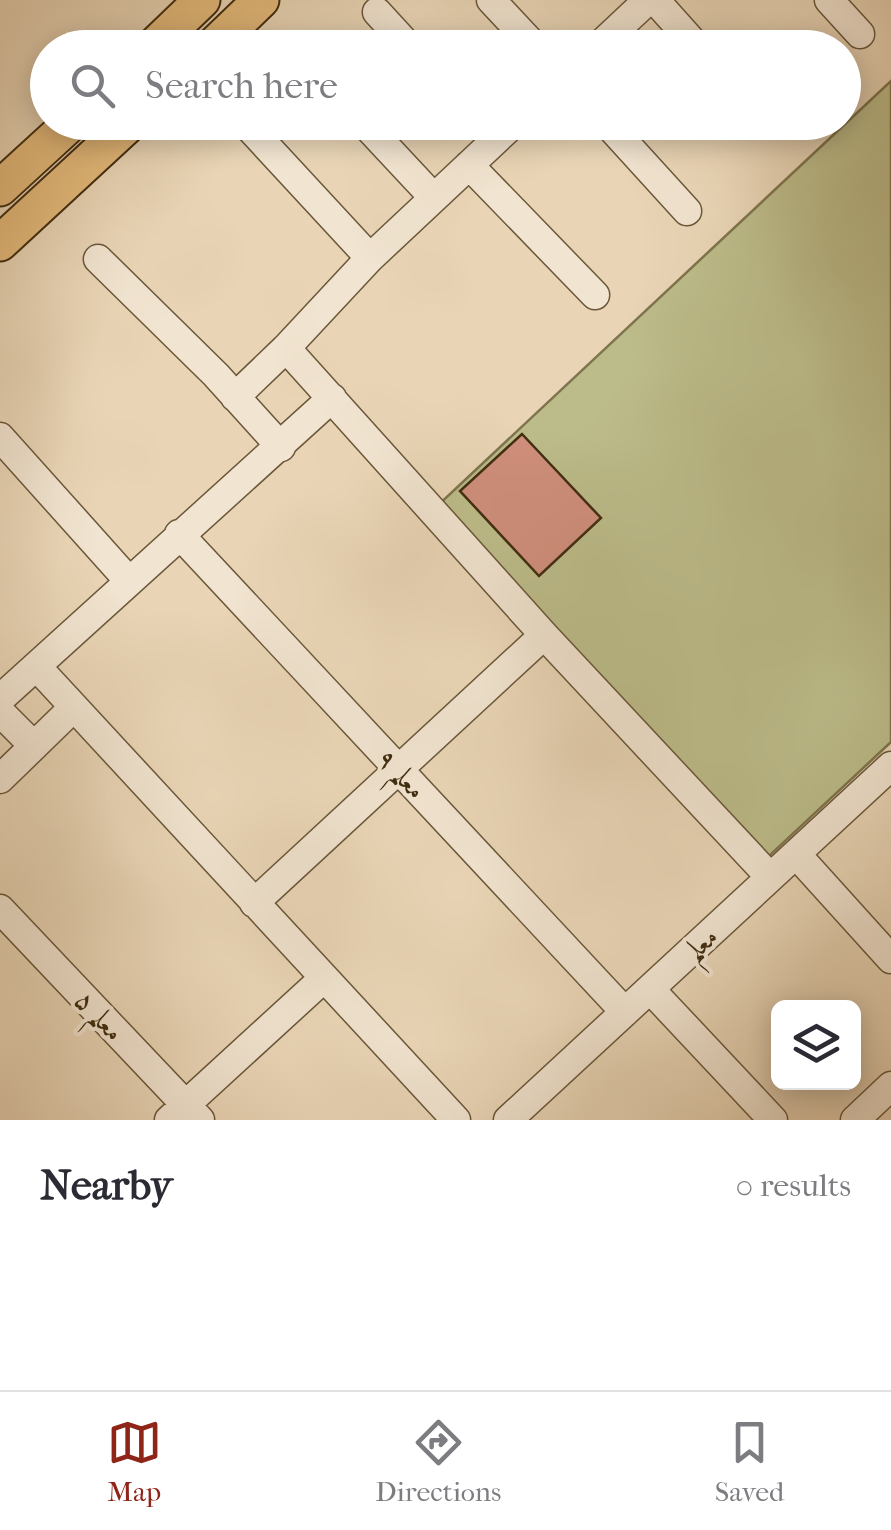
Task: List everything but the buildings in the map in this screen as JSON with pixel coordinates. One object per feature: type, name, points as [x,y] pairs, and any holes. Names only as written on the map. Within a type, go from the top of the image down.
[{"type":"main road","points":[[164,25],[204,0],[217,30]]},
{"type":"main road","points":[[230,30],[262,0]]},
{"type":"main road","points":[[0,188],[52,140]]},
{"type":"main road","points":[[0,243],[112,140]]},
{"type":"street","points":[[490,0],[519,30]]},
{"type":"street","points":[[829,0],[856,30]]},
{"type":"street","points":[[614,30],[638,4],[673,30]]},
{"type":"street","points":[[377,12],[394,30]]},
{"type":"street","points":[[262,140],[370,258]]},
{"type":"street","points":[[380,140],[434,198]]},
{"type":"street","points":[[235,397],[370,258],[469,166],[488,140]]},
{"type":"street","points":[[622,140],[687,211]]},
{"type":"street","points":[[469,166],[595,294]]},
{"type":"street","points":[[98,259],[280,446]]},
{"type":"street","points":[[286,348],[544,635],[770,877]]},
{"type":"street","points":[[0,698],[38,668],[178,534],[332,398]]},
{"type":"street","points":[[0,437],[129,580]]},
{"type":"street","name":"معلم ۹","points":[[178,534],[624,1012]]},
{"type":"street","points":[[254,903],[544,635]]},
{"type":"street","points":[[38,668],[456,1120]]},
{"type":"street","points":[[0,779],[74,707]]},
{"type":"street","points":[[0,712],[34,746]]},
{"type":"street","name":"معلم","points":[[508,1120],[891,766]]},
{"type":"street","points":[[796,854],[891,959]]},
{"type":"street","name":"معلم ۵","points":[[0,909],[185,1115]]},
{"type":"street","points":[[185,1115],[324,978]]},
{"type":"street","points":[[650,989],[773,1120]]},
{"type":"street","points":[[855,1120],[891,1086]]},
{"type":"green space","points":[[891,81],[891,742],[768,857],[435,508],[828,140],[861,140],[861,109]]}]
